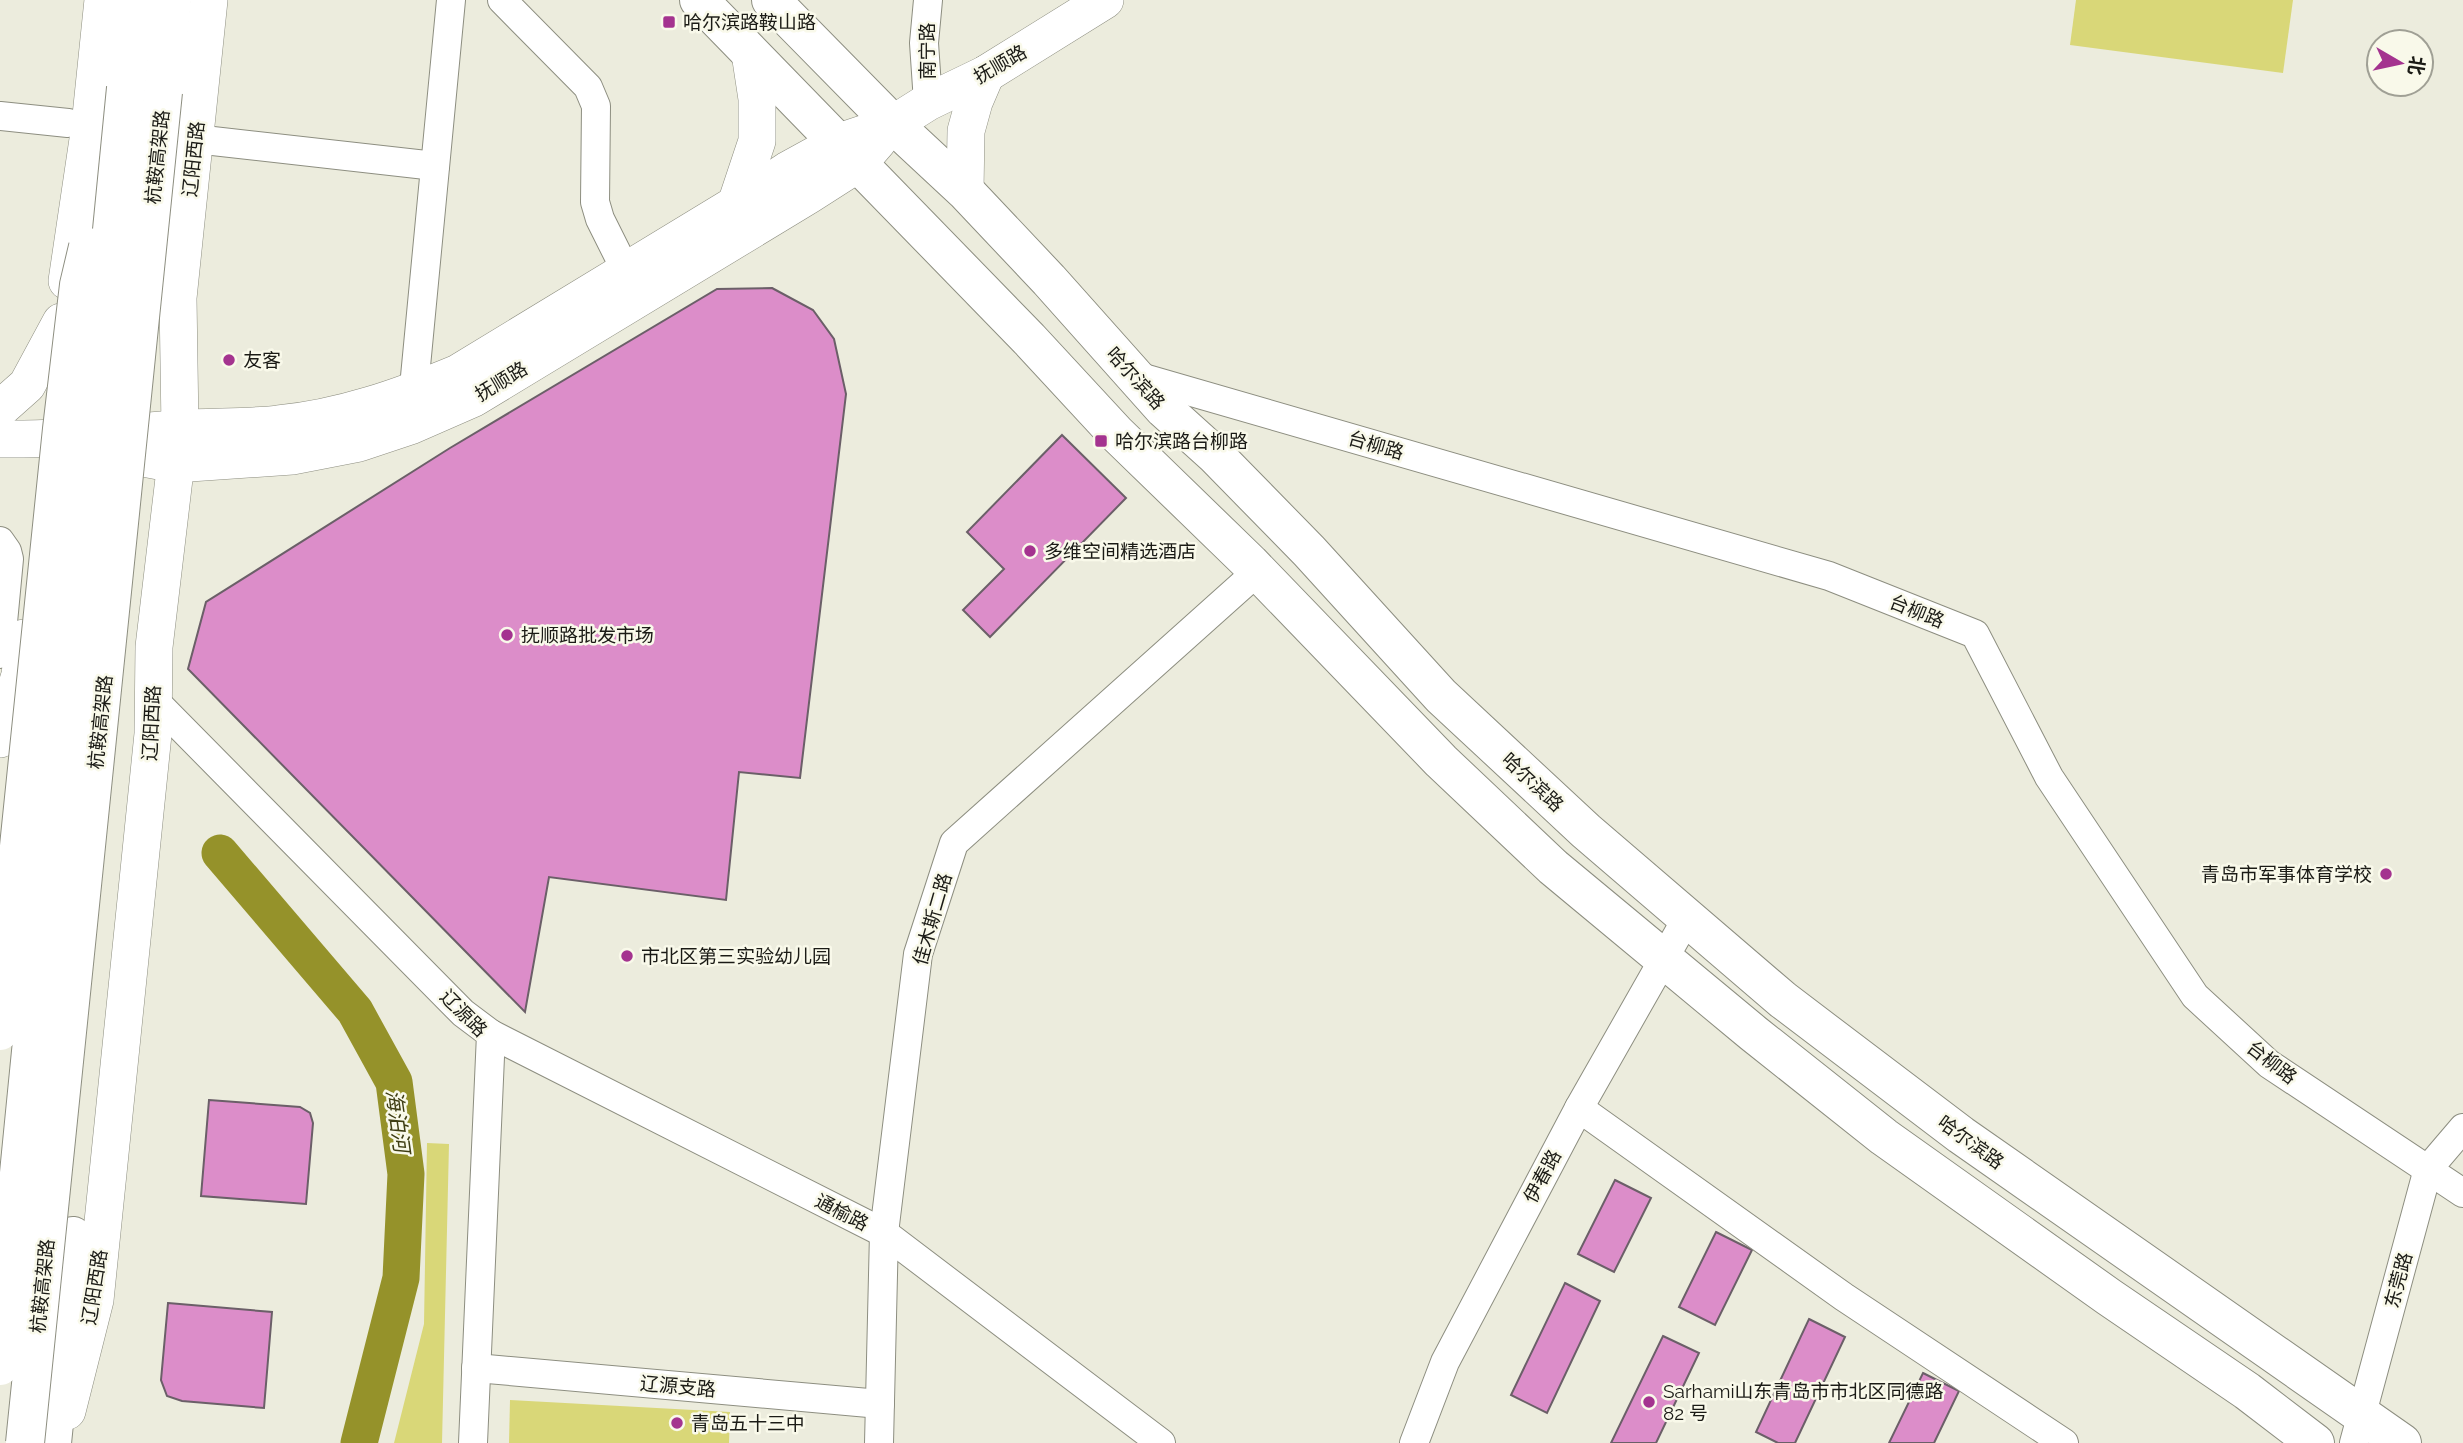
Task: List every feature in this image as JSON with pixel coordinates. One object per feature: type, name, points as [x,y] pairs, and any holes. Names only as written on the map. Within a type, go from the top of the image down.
[{"type":"highway","name":"杭鞍高架路","points":[[0,1366],[135,0]]},
{"type":"highway","name":"杭鞍高架路","points":[[25,1443],[173,0]]},
{"type":"highway","points":[[699,0],[849,152],[1116,433],[1258,571],[1441,761],[1553,867],[1884,1138],[2247,1391],[2315,1443]]},
{"type":"highway","name":"哈尔滨路","points":[[771,0],[893,124],[965,191],[1164,409],[1216,456],[1308,551],[1441,696],[1586,831],[1783,1000],[1961,1135],[2358,1429],[2402,1443]]},
{"type":"highway","points":[[0,1031],[79,285],[126,88]]},
{"type":"highway","points":[[52,1443],[170,283],[163,92]]},
{"type":"main road","points":[[0,738],[10,665],[14,551],[47,439],[90,126],[103,0]]},
{"type":"main road","name":"辽阳西路","points":[[59,1443],[95,1300],[153,717],[154,647],[180,428],[178,298],[209,0]]},
{"type":"main road","name":"抚顺路","points":[[0,439],[47,439],[180,428],[279,424],[353,411],[412,409],[474,398],[893,124],[928,102],[986,74],[1105,0]]},
{"type":"main road","points":[[736,204],[757,141],[757,99],[750,52]]},
{"type":"main road","points":[[965,191],[966,131],[986,74]]},
{"type":"main road","name":"抚顺路","points":[[47,439],[175,464],[292,456],[359,443],[412,409],[458,373],[788,170],[849,152]]},
{"type":"main road","points":[[0,409],[27,385],[61,322]]},
{"type":"street","points":[[412,409],[451,0]]},
{"type":"street","points":[[502,0],[588,86],[593,95],[596,106],[595,202],[600,219],[626,271]]},
{"type":"street","name":"南宁路","points":[[928,0],[924,43],[928,102]]},
{"type":"street","points":[[0,116],[68,124]]},
{"type":"street","points":[[195,139],[435,166]]},
{"type":"street","name":"台柳路","points":[[1133,375],[1829,576],[1975,634],[2049,777],[2195,996],[2269,1063],[2463,1193]]},
{"type":"street","name":"佳木斯二路","points":[[879,1443],[884,1233],[918,954],[954,843],[1258,571]]},
{"type":"street","name":"辽源路","points":[[153,717],[463,1013],[491,1034],[473,1443]]},
{"type":"street","name":"伊春路","points":[[1414,1443],[1445,1362],[1579,1108],[1687,918]]},
{"type":"street","name":"通榆路","points":[[491,1034],[884,1233],[1161,1443]]},
{"type":"street","points":[[1579,1108],[1844,1297],[2064,1443]]},
{"type":"street","name":"东莞路","points":[[2358,1429],[2428,1169],[2463,1128]]},
{"type":"street","name":"辽源支路","points":[[476,1368],[880,1404]]},
{"type":"shaded area","points":[[2076,0],[2293,0],[2283,73],[2070,45]]},
{"type":"shaded area","points":[[427,1143],[449,1144],[442,1443],[394,1443],[424,1324]]},
{"type":"shaded area","points":[[510,1400],[730,1412],[729,1443],[509,1443]]},
{"type":"building","name":"抚顺路批发市场","points":[[772,288],[813,310],[834,339],[846,394],[800,778],[739,772],[726,900],[549,877],[525,1012],[188,669],[206,602],[450,448],[717,289]]},
{"type":"building","name":"多维空间精选酒店","points":[[1062,435],[1126,498],[990,637],[963,610],[1004,569],[967,532]]},
{"type":"building","points":[[209,1100],[300,1107],[310,1113],[313,1123],[306,1204],[201,1196]]},
{"type":"building","points":[[1615,1180],[1651,1198],[1614,1272],[1578,1254]]},
{"type":"building","points":[[1716,1232],[1752,1250],[1715,1325],[1679,1307]]},
{"type":"building","points":[[1565,1283],[1600,1301],[1547,1413],[1511,1395]]},
{"type":"building","points":[[168,1303],[272,1312],[264,1408],[182,1401],[167,1396],[161,1380]]},
{"type":"building","points":[[1809,1319],[1845,1337],[1795,1443],[1778,1443],[1756,1432]]},
{"type":"building","points":[[1663,1336],[1699,1353],[1656,1443],[1611,1443]]},
{"type":"building","points":[[1923,1373],[1959,1391],[1934,1443],[1889,1443]]},
{"type":"waterway","name":"海泊河","points":[[220,853],[355,1011],[394,1082],[406,1174],[401,1278],[359,1443]]},
{"type":"place","name":"哈尔滨路鞍山路","points":[[669,22]]},
{"type":"place","name":"友客","points":[[229,360]]},
{"type":"place","name":"哈尔滨路台柳路","points":[[1101,441]]},
{"type":"place","name":"多维空间精选酒店","points":[[1030,551]]},
{"type":"place","name":"抚顺路批发市场","points":[[507,635]]},
{"type":"place","name":"青岛市军事体育学校","points":[[2386,874]]},
{"type":"place","name":"市北区第三实验幼儿园","points":[[627,956]]},
{"type":"place","name":"Sarhami山东青岛市市北区同德路 82 号","points":[[1649,1402]]},
{"type":"place","name":"青岛五十三中","points":[[677,1423]]}]
